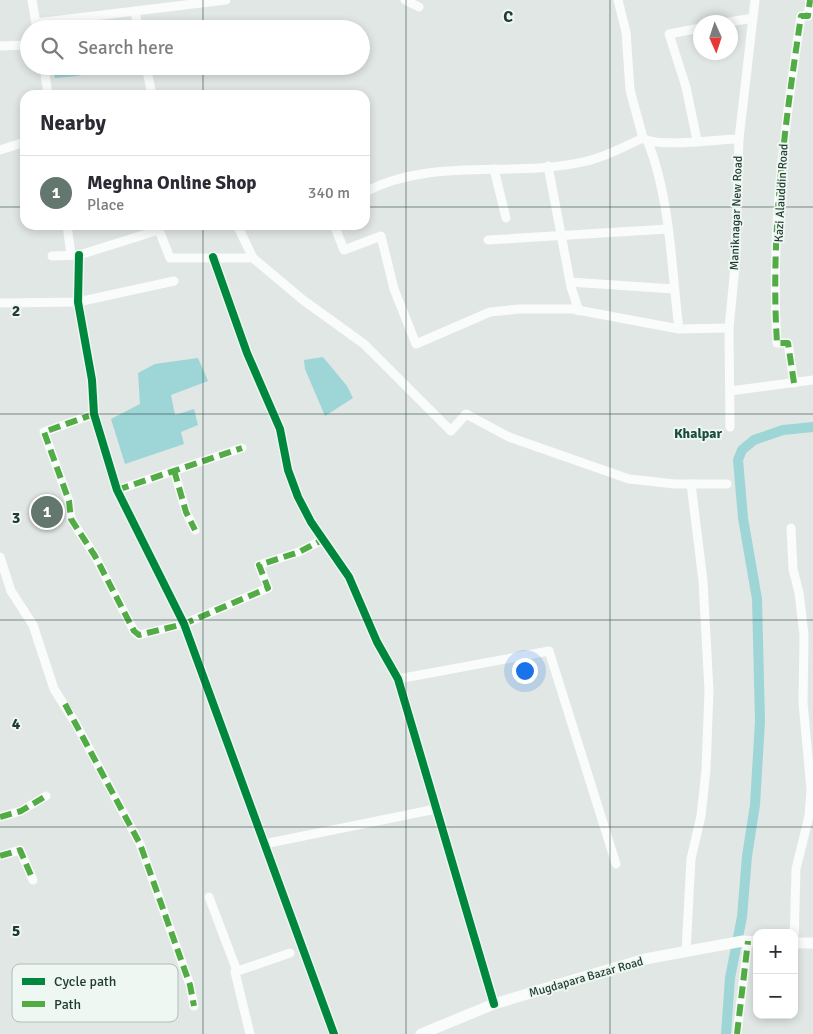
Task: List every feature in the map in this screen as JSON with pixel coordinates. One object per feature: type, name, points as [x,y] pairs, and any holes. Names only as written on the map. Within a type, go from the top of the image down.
[{"type":"street","points":[[32,0],[36,20]]},
{"type":"street","points":[[76,20],[226,0]]},
{"type":"street","points":[[405,0],[419,8]]},
{"type":"street","points":[[618,0],[626,32],[630,90],[646,140],[655,159],[668,229],[679,329]]},
{"type":"street","name":"Maniknagar New Road","points":[[730,427],[729,328],[735,267],[739,139],[755,0]]},
{"type":"street","name":"Kazi Alauddin Road","points":[[794,383],[788,343],[777,343],[775,314],[778,222],[785,120],[801,16],[808,16],[810,0]]},
{"type":"street","points":[[134,11],[136,20]]},
{"type":"street","points":[[738,21],[754,18]]},
{"type":"street","points":[[693,29],[669,34],[686,88],[697,140]]},
{"type":"street","points":[[0,46],[20,45]]},
{"type":"street","points":[[45,75],[47,90]]},
{"type":"street","points":[[148,75],[151,90]]},
{"type":"street","points":[[370,190],[381,184],[460,169],[548,166],[587,161],[646,140],[671,143],[739,139]]},
{"type":"street","points":[[0,150],[20,144]]},
{"type":"street","points":[[548,166],[570,282],[579,310]]},
{"type":"street","points":[[494,169],[506,218]]},
{"type":"street","points":[[488,240],[668,229]]},
{"type":"street","points":[[68,230],[75,255],[78,302],[92,380],[94,414],[118,490],[184,624],[334,1034]]},
{"type":"street","points":[[52,256],[75,255],[152,230]]},
{"type":"street","points":[[159,230],[170,258],[253,258]]},
{"type":"street","points":[[239,230],[253,258],[303,300],[364,344],[451,431],[466,414],[509,437],[629,479],[691,484],[727,484]]},
{"type":"street","points":[[336,230],[344,250],[381,236],[394,289],[416,344],[490,312],[519,309],[579,310],[679,329],[729,328]]},
{"type":"street","points":[[213,257],[247,353],[280,429],[288,470],[298,497],[311,522],[349,577],[377,642],[398,679],[494,1004]]},
{"type":"street","points":[[0,303],[78,302],[174,281]]},
{"type":"street","points":[[570,282],[674,289]]},
{"type":"street","points":[[730,391],[813,380]]},
{"type":"street","points":[[94,414],[44,432],[69,501],[71,519],[95,556],[134,630],[139,635],[184,624],[268,588],[259,566],[299,552],[324,539]]},
{"type":"street","points":[[118,490],[242,448]]},
{"type":"street","points":[[174,470],[186,512],[195,530]]},
{"type":"street","points":[[686,951],[691,859],[701,816],[706,770],[710,691],[703,581],[691,484]]},
{"type":"street","points":[[790,528],[792,569],[799,593],[804,635],[803,704],[811,789],[809,816],[796,869],[794,929]]},
{"type":"street","points":[[0,557],[11,591],[33,625],[54,689],[76,724],[140,844],[190,985],[194,1006]]},
{"type":"street","points":[[398,679],[549,651],[616,864]]},
{"type":"street","points":[[0,817],[21,810],[46,796]]},
{"type":"street","points":[[264,844],[436,808]]},
{"type":"street","points":[[0,856],[20,850],[33,880]]},
{"type":"street","points":[[209,897],[237,971],[246,1024],[250,1034]]},
{"type":"street","points":[[737,1034],[749,941]]},
{"type":"street","name":"Mugdapara Bazar Road","points":[[422,1034],[494,1004],[645,959],[749,941]]},
{"type":"street","points":[[798,943],[813,943]]},
{"type":"street","points":[[237,971],[290,953]]},
{"type":"water","points":[[54,75],[84,75],[72,76],[55,78]]},
{"type":"water","points":[[323,357],[347,386],[353,398],[325,416],[305,369],[304,360]]},
{"type":"water","points":[[198,358],[208,381],[171,395],[175,415],[194,409],[198,425],[181,432],[184,444],[125,464],[111,419],[140,404],[138,373],[155,364]]},
{"type":"waterway","points":[[726,1034],[730,978],[742,917],[747,856],[755,805],[760,721],[757,599],[743,518],[738,460],[742,450],[754,440],[783,430],[813,427]]},
{"type":"marked path","points":[[794,383],[788,343],[777,343],[775,302],[777,220],[780,179],[801,16],[808,16],[810,0]]},
{"type":"marked path","points":[[94,414],[44,432],[69,501],[71,519],[95,556],[134,631],[139,635],[184,624],[268,588],[259,565],[299,552],[324,539]]},
{"type":"marked path","points":[[117,490],[242,448]]},
{"type":"marked path","points":[[174,470],[186,512],[195,530]]},
{"type":"marked path","points":[[65,704],[140,844],[190,985],[194,1006]]},
{"type":"marked path","points":[[0,817],[21,811],[46,796]]},
{"type":"marked path","points":[[0,856],[20,850],[33,880]]},
{"type":"marked path","points":[[737,1034],[748,941]]},
{"type":"cycle path","points":[[79,255],[78,302],[92,380],[94,414],[117,490],[184,624],[334,1034]]},
{"type":"cycle path","points":[[213,257],[247,353],[280,429],[288,470],[298,497],[311,522],[349,577],[377,642],[398,679],[494,1004]]},
{"type":"place","name":"Meghna Online Shop","points":[[47,512]]},
{"type":"district","name":"Khalpar","points":[[698,433]]}]
